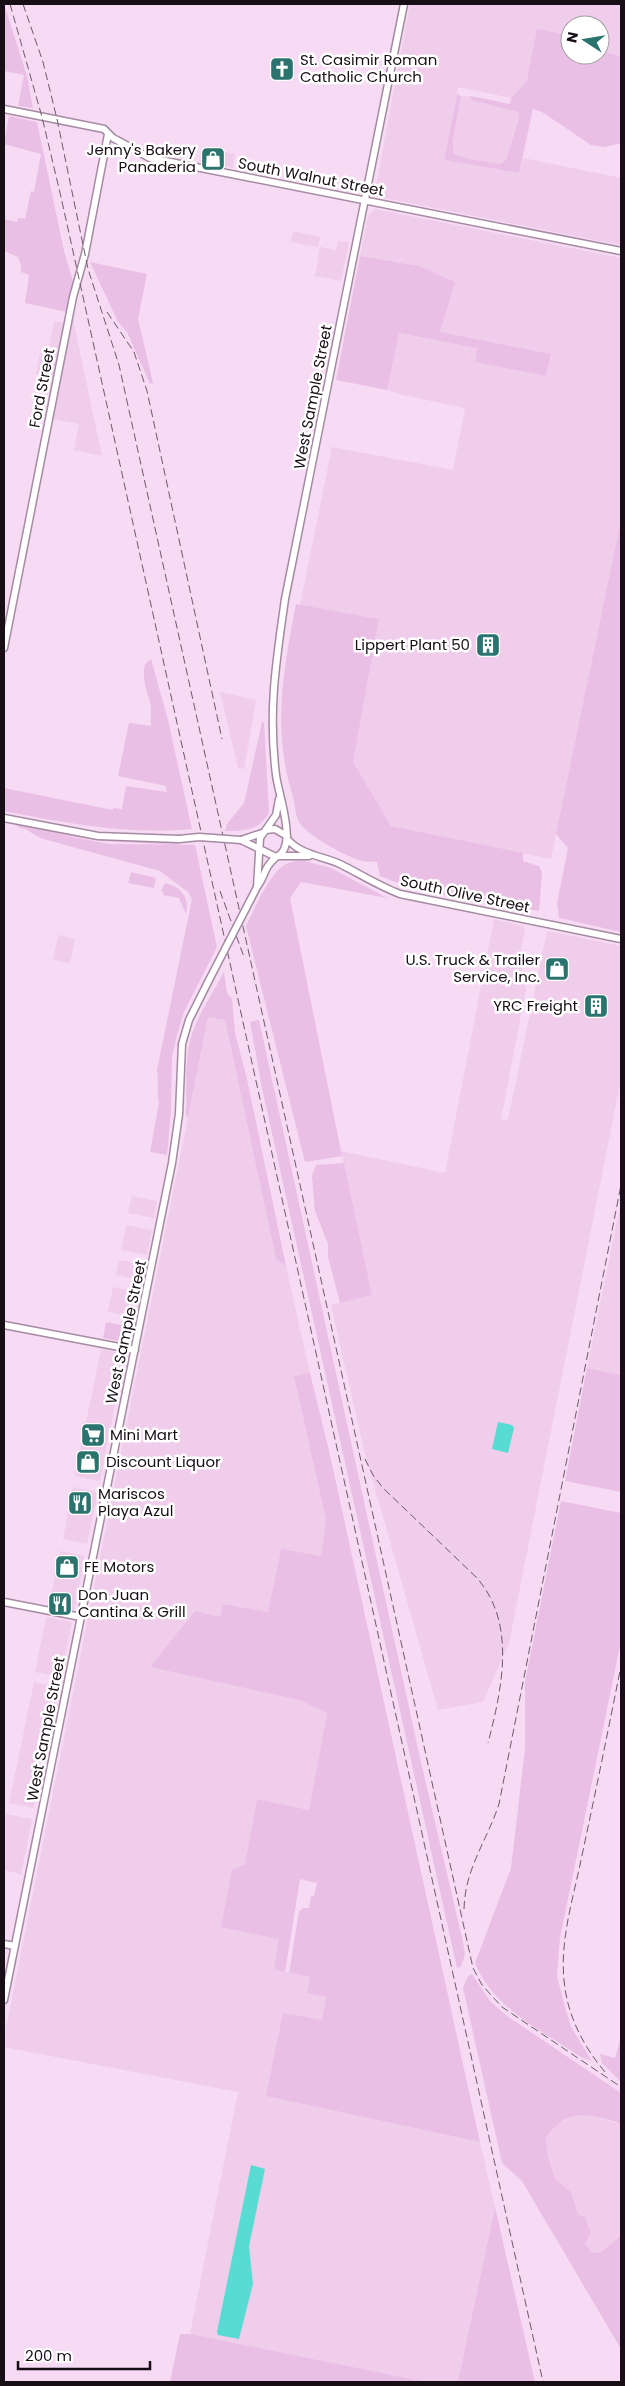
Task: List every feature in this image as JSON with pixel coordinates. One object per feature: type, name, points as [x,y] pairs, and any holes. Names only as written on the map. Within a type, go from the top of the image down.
[{"type":"main road","name":"West Sample Street","points":[[287,838],[284,812],[279,798],[271,719],[280,636],[404,4]]},
{"type":"main road","name":"South Walnut Street","points":[[4,109],[104,129],[108,134],[150,158],[621,251]]},
{"type":"main road","name":"Ford Street","points":[[4,648],[73,297],[85,254],[108,134]]},
{"type":"main road","name":"West Sample Street","points":[[264,832],[276,815],[279,798]]},
{"type":"main road","points":[[4,818],[98,836],[179,839],[198,837],[240,840],[259,848],[266,854],[278,857],[286,850],[287,838],[279,830],[264,832],[240,840]]},
{"type":"main road","points":[[259,848],[264,832]]},
{"type":"main road","name":"South Olive Street","points":[[287,838],[297,849],[310,855],[331,860],[389,890],[412,897],[621,939]]},
{"type":"main road","name":"West Sample Street","points":[[257,887],[259,848]]},
{"type":"main road","name":"South Olive Street","points":[[278,857],[310,855]]},
{"type":"main road","name":"West Sample Street","points":[[4,2000],[176,1142],[182,1044],[189,1020],[262,880],[265,868],[278,857]]},
{"type":"main road","points":[[4,1325],[135,1350]]},
{"type":"main road","points":[[4,1602],[81,1617]]},
{"type":"main road","points":[[4,1944],[15,1946]]},
{"type":"shaded area","points":[[4,4],[27,76],[33,108],[18,106],[24,75],[4,71]]},
{"type":"shaded area","points":[[410,4],[621,4],[621,56],[610,53],[610,15],[560,15],[560,37],[527,81],[511,98],[458,87],[444,160],[519,173],[523,158],[621,178],[621,245],[374,196]]},
{"type":"shaded area","points":[[537,29],[560,34],[560,65],[610,65],[610,53],[621,56],[621,143],[605,147],[591,145],[542,112],[533,109],[519,173],[444,160],[457,94],[461,96],[453,140],[453,154],[500,164],[506,160],[519,118],[518,112],[471,100],[471,96],[510,104],[511,98],[527,81]]},
{"type":"shaded area","points":[[461,96],[471,96],[471,100],[518,112],[519,118],[506,160],[500,164],[453,154],[453,140]]},
{"type":"shaded area","points":[[9,116],[37,122],[64,251],[73,281],[67,312],[25,303],[29,275],[21,272],[18,257],[4,251],[4,219],[17,222],[18,218],[25,219],[31,191],[34,192],[41,154],[4,144]]},
{"type":"shaded area","points":[[209,149],[235,154],[233,168],[206,163]]},
{"type":"shaded area","points":[[375,209],[621,258],[621,520],[551,859],[391,826],[353,762],[379,619],[300,605],[332,447],[453,470],[465,408],[387,390],[398,333],[478,348],[475,362],[546,376],[551,354],[440,332],[443,317],[419,266],[360,256],[368,216]]},
{"type":"shaded area","points":[[293,231],[320,237],[318,247],[291,242]]},
{"type":"shaded area","points":[[338,241],[349,242],[341,281],[315,276],[320,247],[336,250]]},
{"type":"shaded area","points":[[360,256],[419,266],[455,282],[440,332],[551,354],[546,376],[475,362],[477,348],[399,333],[387,390],[336,380]]},
{"type":"shaded area","points":[[90,262],[147,274],[138,319],[153,383],[150,384],[127,332],[118,322]]},
{"type":"shaded area","points":[[73,319],[102,456],[74,450],[79,424],[53,419]]},
{"type":"shaded area","points":[[54,321],[64,323],[59,349],[49,347]]},
{"type":"shaded area","points":[[41,348],[59,351],[53,378],[36,374]]},
{"type":"shaded area","points":[[621,520],[621,932],[559,918],[557,903],[568,848],[556,834]]},
{"type":"shaded area","points":[[296,604],[379,619],[353,762],[391,826],[523,853],[523,861],[539,866],[542,872],[539,911],[438,894],[399,883],[380,876],[377,862],[362,861],[346,855],[326,844],[302,826],[297,817],[287,772],[281,724],[287,653]]},
{"type":"shaded area","points":[[151,659],[168,720],[192,829],[144,830],[97,827],[4,811],[4,788],[113,810],[113,808],[122,809],[126,786],[167,792],[166,786],[118,776],[129,723],[151,726],[151,705],[144,674],[145,664]]},
{"type":"shaded area","points":[[220,692],[256,700],[244,769],[238,768]]},
{"type":"shaded area","points":[[262,722],[264,722],[269,813],[256,827],[239,831],[225,831],[227,824],[244,803]]},
{"type":"shaded area","points":[[13,823],[98,838],[176,842],[179,845],[103,841],[20,828]]},
{"type":"shaded area","points":[[22,827],[109,844],[195,845],[217,947],[184,1012],[177,1035],[172,1057],[171,1110],[167,1155],[150,1152],[159,1102],[157,1070],[192,899],[188,892],[160,871],[40,838]]},
{"type":"shaded area","points":[[301,860],[331,868],[387,898],[301,882],[290,898],[342,1156],[305,1162],[246,926],[274,875],[286,864]]},
{"type":"shaded area","points":[[131,872],[156,878],[154,888],[128,883]]},
{"type":"shaded area","points":[[165,883],[176,887],[183,894],[187,903],[186,914],[179,898],[163,895],[161,891]]},
{"type":"shaded area","points":[[494,919],[523,926],[525,930],[521,949],[521,964],[526,989],[501,1120],[508,1120],[547,931],[621,946],[621,1079],[509,1643],[483,1702],[438,1710],[364,1450],[331,1305],[372,1295],[341,1151],[445,1173]]},
{"type":"shaded area","points":[[58,935],[75,939],[70,963],[53,960]]},
{"type":"shaded area","points":[[224,972],[227,993],[232,999],[235,1033],[247,1079],[286,1266],[276,1259],[225,1020],[208,1017],[188,1117],[186,1117],[187,1067],[190,1039],[203,1010]]},
{"type":"shaded area","points":[[208,1017],[225,1020],[276,1259],[286,1266],[310,1373],[294,1376],[326,1520],[321,1556],[281,1550],[268,1612],[223,1604],[220,1617],[175,1636],[150,1667],[299,1700],[327,1713],[309,1810],[257,1799],[245,1865],[280,1939],[274,1970],[310,1977],[326,1997],[322,2020],[266,2096],[480,2142],[495,2207],[458,2382],[427,2382],[190,2334],[238,2092],[4,2047],[4,2038]]},
{"type":"shaded area","points":[[259,1020],[420,1758],[463,1942],[465,1954],[461,1967],[457,1968],[262,1088],[250,1022]]},
{"type":"shaded area","points":[[344,1163],[372,1295],[340,1303],[328,1257],[328,1244],[315,1211],[312,1176],[316,1165]]},
{"type":"shaded area","points":[[132,1196],[157,1201],[154,1218],[128,1213]]},
{"type":"shaded area","points":[[621,1202],[621,1375],[587,1368]]},
{"type":"shaded area","points":[[126,1225],[152,1230],[147,1255],[121,1250]]},
{"type":"shaded area","points":[[119,1260],[145,1264],[141,1281],[116,1275]]},
{"type":"shaded area","points":[[113,1287],[139,1292],[134,1317],[108,1312]]},
{"type":"shaded area","points":[[106,1322],[132,1327],[129,1343],[103,1338]]},
{"type":"shaded area","points":[[101,1349],[125,1354],[100,1481],[75,1476]]},
{"type":"shaded area","points":[[587,1368],[621,1375],[621,1492],[565,1481]]},
{"type":"shaded area","points":[[310,1373],[330,1455],[480,2142],[266,2096],[283,2013],[322,2020],[326,1997],[307,1993],[310,1977],[289,1973],[299,1912],[303,1908],[309,1908],[311,1896],[314,1896],[317,1883],[300,1879],[285,1972],[274,1970],[279,1939],[221,1927],[232,1870],[245,1864],[257,1799],[309,1810],[327,1713],[299,1700],[150,1667],[195,1611],[220,1617],[223,1604],[268,1612],[281,1549],[321,1556],[326,1520],[294,1376]]},
{"type":"shaded area","points":[[498,1422],[512,1425],[514,1428],[508,1453],[492,1449]]},
{"type":"shaded area","points":[[73,1487],[98,1492],[87,1544],[63,1539]]},
{"type":"shaded area","points":[[561,1501],[621,1513],[621,1641],[560,1938],[557,1976],[571,2027],[592,2061],[581,2057],[535,2028],[506,2006],[483,1979],[475,1963],[511,1868],[525,1749],[525,1682]]},
{"type":"shaded area","points":[[60,1551],[85,1556],[74,1610],[49,1605]]},
{"type":"shaded area","points":[[46,1617],[72,1622],[61,1677],[35,1672]]},
{"type":"shaded area","points":[[34,1682],[59,1687],[34,1808],[9,1803]]},
{"type":"shaded area","points":[[6,1814],[32,1819],[21,1874],[4,1870]]},
{"type":"shaded area","points":[[472,1974],[490,2001],[507,2016],[621,2093],[621,2125],[602,2118],[577,2115],[558,2124],[546,2137],[548,2157],[555,2179],[571,2192],[578,2214],[585,2218],[591,2232],[585,2243],[591,2252],[600,2253],[621,2236],[621,2349],[522,2181],[502,2163],[463,1988],[468,1976]]},
{"type":"shaded area","points":[[621,2038],[621,2082],[602,2063],[600,2054],[615,2058]]},
{"type":"shaded area","points":[[576,2113],[592,2115],[621,2125],[621,2236],[600,2253],[591,2252],[585,2243],[571,2192],[555,2179],[548,2157],[546,2137],[557,2125]]},
{"type":"shaded area","points":[[251,2165],[265,2169],[249,2246],[253,2284],[239,2339],[218,2335],[217,2332]]},
{"type":"shaded area","points":[[495,2207],[535,2382],[458,2382]]},
{"type":"shaded area","points":[[180,2334],[190,2334],[427,2382],[170,2382]]},
{"type":"railway","points":[[10,4],[42,117],[61,197],[543,2382]]},
{"type":"railway","points":[[23,4],[43,62],[57,119],[88,269],[119,365],[473,1968],[482,1985],[502,2007],[621,2087]]},
{"type":"railway","points":[[107,312],[134,352],[147,391],[222,739]]},
{"type":"railway","points":[[220,891],[244,957]]},
{"type":"railway","points":[[464,1909],[468,1880],[499,1804],[621,1185]]},
{"type":"railway","points":[[365,1459],[373,1475],[383,1488],[476,1577],[489,1595],[497,1614],[502,1635],[503,1657],[498,1701],[488,1743]]},
{"type":"railway","points":[[605,2072],[583,2041],[572,2018],[566,1993],[563,1965],[568,1920],[621,1666]]},
{"type":"place","name":"St. Casimir Roman Catholic Church","points":[[282,69]]},
{"type":"place","name":"Jenny's Bakery Panaderia","points":[[213,159]]},
{"type":"place","name":"Lippert Plant 50","points":[[488,645]]},
{"type":"place","name":"U.S. Truck & Trailer Service, Inc.","points":[[557,969]]},
{"type":"place","name":"YRC Freight","points":[[596,1006]]},
{"type":"place","name":"Mini Mart","points":[[93,1435]]},
{"type":"place","name":"Discount Liquor","points":[[88,1462]]},
{"type":"place","name":"Mariscos Playa Azul","points":[[80,1503]]},
{"type":"place","name":"FE Motors","points":[[67,1567]]},
{"type":"place","name":"Don Juan Cantina & Grill","points":[[60,1604]]}]
